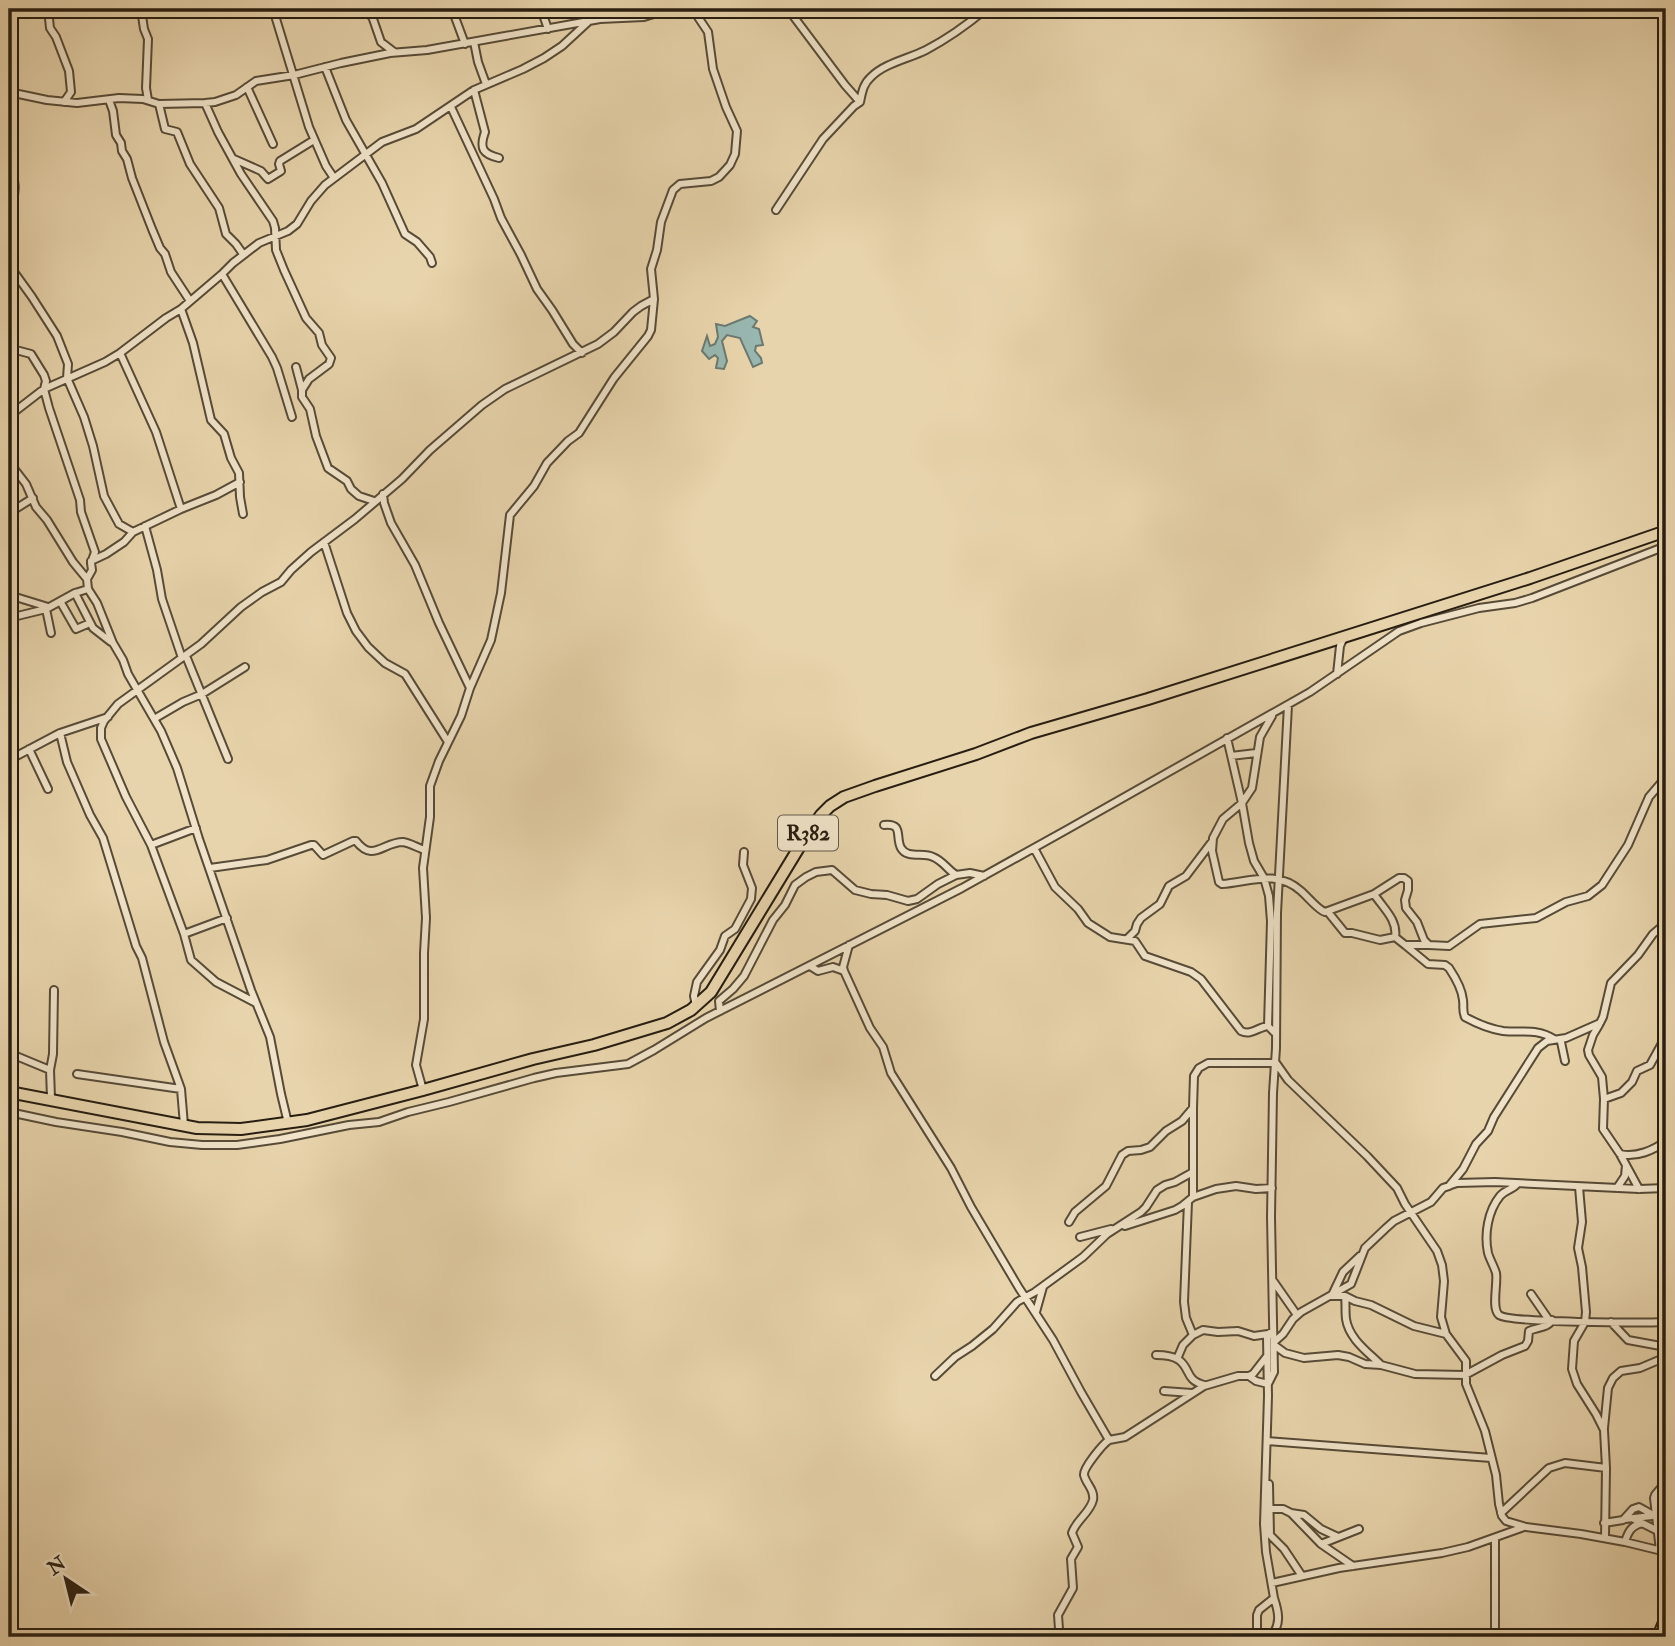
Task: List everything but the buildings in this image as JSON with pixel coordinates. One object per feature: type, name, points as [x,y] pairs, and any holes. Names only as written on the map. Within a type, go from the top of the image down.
[{"type":"highway","points":[[1659,1637],[1666,1620]]},
{"type":"main road","name":"R382","points":[[9,1091],[197,1128],[241,1129],[307,1120],[624,1037],[667,1023],[696,1007],[712,992],[806,836],[821,815],[844,797],[1031,733],[1148,699],[1530,578],[1666,531]]},
{"type":"street","points":[[48,9],[50,28],[63,54],[71,79],[71,92],[64,102]]},
{"type":"street","points":[[141,9],[148,39],[148,100]]},
{"type":"street","points":[[273,9],[306,118],[314,140],[334,177]]},
{"type":"street","points":[[367,9],[381,42],[396,53]]},
{"type":"street","points":[[452,9],[465,44]]},
{"type":"street","points":[[541,9],[548,29]]},
{"type":"street","points":[[9,92],[77,103],[119,99],[148,100],[159,104],[205,103],[236,95],[257,81],[325,67],[612,18],[645,18],[670,9]]},
{"type":"street","points":[[423,1090],[416,1065],[424,1019],[426,918],[423,868],[430,817],[430,786],[461,716],[494,630],[511,511],[534,486],[547,463],[579,433],[614,378],[648,336],[654,299],[651,269],[661,222],[673,190],[680,184],[711,181],[719,177],[730,165],[735,153],[737,131],[713,69],[708,32],[696,9]]},
{"type":"street","points":[[788,9],[860,102]]},
{"type":"street","points":[[776,210],[823,139],[860,102],[863,87],[873,75],[926,50],[986,9]]},
{"type":"street","points":[[9,416],[44,389],[120,353],[181,309],[258,243],[294,227],[311,201],[334,177],[382,142],[415,129],[474,90],[544,58],[562,46],[588,22]]},
{"type":"street","points":[[474,42],[486,84]]},
{"type":"street","points":[[325,67],[339,105],[382,183],[405,234],[417,242],[432,263]]},
{"type":"street","points":[[247,87],[273,145]]},
{"type":"street","points":[[474,90],[485,132],[482,145],[484,152],[499,158]]},
{"type":"street","points":[[109,100],[116,135],[121,142],[152,229],[166,255],[171,272],[190,301]]},
{"type":"street","points":[[205,103],[248,186],[273,221],[276,250],[284,270],[308,321],[319,333],[320,342],[331,358],[330,364],[309,379],[302,390]]},
{"type":"street","points":[[159,104],[165,129],[177,132],[190,164],[219,208],[226,234],[243,254]]},
{"type":"street","points":[[450,107],[537,289],[573,344],[582,353]]},
{"type":"street","points":[[232,158],[261,172],[268,179],[281,171],[280,161],[314,140]]},
{"type":"street","points":[[9,162],[15,196],[9,209]]},
{"type":"street","points":[[9,265],[57,336],[68,364],[67,378],[93,446],[104,496],[119,524],[133,531]]},
{"type":"street","points":[[222,274],[272,357],[292,417]]},
{"type":"street","points":[[256,1003],[216,982],[193,963],[151,845],[126,797],[101,739],[104,721],[118,704],[184,657],[241,607],[281,582],[324,542],[346,527],[402,479],[430,450],[489,400],[505,389],[555,363],[582,353],[607,338],[633,312],[654,299]]},
{"type":"street","points":[[181,309],[193,343],[211,420],[227,442],[239,473],[243,513]]},
{"type":"street","points":[[9,342],[16,350],[31,354],[46,381],[44,389],[49,408],[95,552],[91,561],[92,570],[87,579]]},
{"type":"street","points":[[120,353],[156,432],[181,509]]},
{"type":"street","points":[[296,367],[302,397],[310,409],[316,436],[328,468],[347,481],[359,496],[374,501]]},
{"type":"street","points":[[9,462],[26,484],[36,507],[87,579],[88,589],[101,612],[113,643],[177,768],[256,1003],[270,1037],[288,1123]]},
{"type":"street","points":[[91,561],[124,542],[133,531],[240,482]]},
{"type":"street","points":[[383,494],[391,523],[415,565],[470,688]]},
{"type":"street","points":[[9,513],[33,498]]},
{"type":"street","points":[[145,526],[162,599],[228,759]]},
{"type":"street","points":[[324,542],[347,614],[356,631],[368,647],[389,666],[405,674],[448,743]]},
{"type":"street","points":[[9,1112],[170,1142],[229,1145],[379,1122],[556,1073],[628,1064],[720,1011],[1034,848],[1288,705],[1409,626],[1479,608],[1524,601],[1666,546]]},
{"type":"street","points":[[9,618],[48,608],[88,589]]},
{"type":"street","points":[[75,593],[90,623],[113,643]]},
{"type":"street","points":[[9,595],[48,608]]},
{"type":"street","points":[[60,601],[76,629],[90,623]]},
{"type":"street","points":[[48,608],[51,633]]},
{"type":"street","points":[[1337,674],[1340,646],[1344,637]]},
{"type":"street","points":[[154,719],[202,694],[245,667]]},
{"type":"street","points":[[1271,1637],[1279,1623],[1279,1613],[1265,1543],[1264,1494],[1268,1384],[1273,1376],[1271,1332],[1275,982],[1288,705]]},
{"type":"street","points":[[1127,939],[1135,931],[1141,918],[1160,904],[1169,886],[1186,876],[1212,842],[1223,820],[1242,803],[1252,788],[1256,753],[1263,729],[1277,711]]},
{"type":"street","points":[[9,760],[60,733],[109,716]]},
{"type":"street","points":[[60,733],[67,762],[92,820],[103,838],[142,958],[168,1054],[181,1088],[184,1125]]},
{"type":"street","points":[[1227,738],[1252,854],[1264,878],[1270,907],[1268,1026],[1276,1034]]},
{"type":"street","points":[[29,749],[48,789]]},
{"type":"street","points":[[1231,756],[1256,753]]},
{"type":"street","points":[[1405,945],[1449,946],[1479,924],[1536,918],[1566,902],[1596,891],[1623,855],[1649,797],[1666,777]]},
{"type":"street","points":[[884,825],[889,824],[897,829],[904,852],[933,856],[956,875]]},
{"type":"street","points":[[151,845],[196,828]]},
{"type":"street","points":[[210,869],[267,860],[311,845],[324,855],[354,841],[368,851],[403,842],[425,850]]},
{"type":"street","points":[[1212,842],[1212,856],[1220,883],[1264,878],[1279,880],[1295,886],[1320,911],[1328,912],[1374,894],[1399,878],[1404,878],[1408,881],[1406,908],[1429,945]]},
{"type":"street","points":[[1034,848],[1055,887],[1088,923],[1110,937],[1137,943],[1145,956],[1197,975],[1244,1033],[1268,1026]]},
{"type":"street","points":[[696,1007],[694,996],[697,982],[720,950],[725,936],[737,926],[751,900],[752,888],[743,865],[744,852]]},
{"type":"street","points":[[720,1011],[719,1001],[744,976],[795,885],[806,877],[816,872],[832,870],[855,890],[908,901],[917,899],[956,875],[970,873],[984,876]]},
{"type":"street","points":[[1374,894],[1394,922],[1395,937]]},
{"type":"street","points":[[1328,912],[1345,933],[1380,940],[1395,937],[1428,964],[1446,965],[1462,994],[1465,1017],[1497,1029],[1532,1031],[1558,1039],[1565,1061]]},
{"type":"street","points":[[184,934],[227,918]]},
{"type":"street","points":[[1639,1189],[1603,1129],[1602,1077],[1588,1050],[1603,1017],[1611,983],[1638,955],[1653,934],[1666,923]]},
{"type":"street","points":[[849,945],[844,971],[870,1027],[883,1046],[891,1073],[951,1168],[971,1208],[1036,1312],[1109,1440]]},
{"type":"street","points":[[810,965],[818,971],[833,967],[844,971]]},
{"type":"street","points":[[51,1098],[54,990]]},
{"type":"street","points":[[1449,1186],[1463,1169],[1476,1144],[1488,1131],[1494,1117],[1541,1044],[1571,1037],[1600,1023]]},
{"type":"street","points":[[1604,1099],[1621,1093],[1632,1082],[1637,1071],[1650,1065],[1666,1036]]},
{"type":"street","points":[[9,1053],[50,1070]]},
{"type":"street","points":[[1193,1335],[1186,1318],[1184,1303],[1193,1172],[1194,1076],[1199,1068],[1209,1063],[1276,1063]]},
{"type":"street","points":[[1276,1063],[1287,1080],[1397,1188],[1437,1251],[1442,1265],[1444,1292],[1440,1311],[1446,1334],[1466,1361],[1468,1390],[1480,1415],[1496,1475],[1501,1513],[1506,1521],[1525,1527],[1605,1538],[1663,1551],[1654,1498],[1665,1483],[1666,1466]]},
{"type":"street","points":[[77,1074],[181,1088]]},
{"type":"street","points":[[9,1099],[26,1094]]},
{"type":"street","points":[[1069,1222],[1075,1212],[1105,1186],[1122,1155],[1128,1151],[1150,1147],[1166,1131],[1182,1121],[1193,1108]]},
{"type":"street","points":[[1620,1154],[1630,1156],[1654,1149],[1666,1141]]},
{"type":"street","points":[[1617,1188],[1625,1176],[1630,1156]]},
{"type":"street","points":[[935,1376],[955,1357],[993,1329],[1013,1305],[1074,1264],[1115,1228],[1146,1207],[1161,1187],[1193,1172]]},
{"type":"street","points":[[1334,1293],[1343,1272],[1384,1229],[1431,1202],[1443,1188],[1457,1183],[1666,1188]]},
{"type":"street","points":[[1517,1184],[1514,1189],[1500,1196],[1490,1213],[1488,1252],[1497,1280],[1495,1310],[1503,1317],[1585,1322],[1666,1322]]},
{"type":"street","points":[[1080,1237],[1167,1213],[1190,1199],[1216,1189],[1236,1186],[1272,1188]]},
{"type":"street","points":[[1579,1187],[1582,1222],[1578,1248],[1586,1306],[1585,1322],[1574,1341],[1572,1368],[1577,1384],[1604,1430]]},
{"type":"street","points":[[1146,1207],[1167,1213]]},
{"type":"street","points":[[1361,1255],[1353,1281],[1344,1293],[1347,1322],[1351,1333],[1381,1365]]},
{"type":"street","points":[[1273,1280],[1297,1315]]},
{"type":"street","points":[[1036,1312],[1044,1285]]},
{"type":"street","points":[[1274,1344],[1297,1315],[1334,1293],[1344,1293],[1355,1301],[1371,1305],[1413,1326],[1446,1334]]},
{"type":"street","points":[[1325,1297],[1344,1293]]},
{"type":"street","points":[[1531,1294],[1550,1320]]},
{"type":"street","points":[[1274,1344],[1285,1353],[1304,1358],[1344,1356],[1365,1364],[1423,1375],[1465,1375],[1525,1346],[1529,1331],[1542,1328],[1551,1323],[1550,1320]]},
{"type":"street","points":[[1611,1322],[1628,1340],[1666,1346]]},
{"type":"street","points":[[1177,1359],[1183,1345],[1203,1329],[1217,1332],[1238,1331],[1254,1336],[1271,1332]]},
{"type":"street","points":[[1271,1332],[1274,1344],[1271,1357]]},
{"type":"street","points":[[1062,1637],[1058,1615],[1073,1588],[1071,1559],[1078,1547],[1072,1533],[1094,1497],[1084,1472],[1104,1444],[1109,1440],[1125,1437],[1204,1386],[1238,1376],[1249,1376],[1271,1357],[1285,1353]]},
{"type":"street","points":[[1156,1355],[1177,1359],[1192,1380],[1204,1386]]},
{"type":"street","points":[[1596,1413],[1608,1388],[1621,1371],[1640,1368],[1666,1357]]},
{"type":"street","points":[[1249,1376],[1268,1384]]},
{"type":"street","points":[[1605,1538],[1604,1430],[1608,1388]]},
{"type":"street","points":[[1164,1391],[1192,1393]]},
{"type":"street","points":[[1666,1406],[1666,1429]]},
{"type":"street","points":[[1267,1441],[1491,1458]]},
{"type":"street","points":[[1501,1513],[1549,1468],[1565,1463],[1606,1468]]},
{"type":"street","points":[[1266,1464],[1270,1535],[1284,1549],[1302,1576]]},
{"type":"street","points":[[1623,1520],[1636,1507],[1656,1516]]},
{"type":"street","points":[[1269,1509],[1283,1509],[1304,1515],[1321,1529],[1338,1537]]},
{"type":"street","points":[[1291,1513],[1321,1544],[1353,1566]]},
{"type":"street","points":[[1604,1523],[1656,1516],[1666,1518]]},
{"type":"street","points":[[1632,1518],[1658,1531]]},
{"type":"street","points":[[1625,1542],[1629,1531],[1642,1522]]},
{"type":"street","points":[[1272,1583],[1353,1566],[1442,1553],[1525,1527]]},
{"type":"street","points":[[1321,1544],[1359,1529]]},
{"type":"street","points":[[1494,1538],[1495,1637]]},
{"type":"street","points":[[1257,1637],[1259,1610],[1274,1598]]},
{"type":"water","points":[[750,316],[757,321],[753,327],[759,329],[763,345],[756,346],[755,351],[762,363],[753,367],[740,338],[727,335],[722,341],[727,361],[724,369],[716,368],[718,358],[715,355],[709,359],[702,351],[707,336],[710,346],[715,344],[718,337],[716,324],[725,326]]}]
